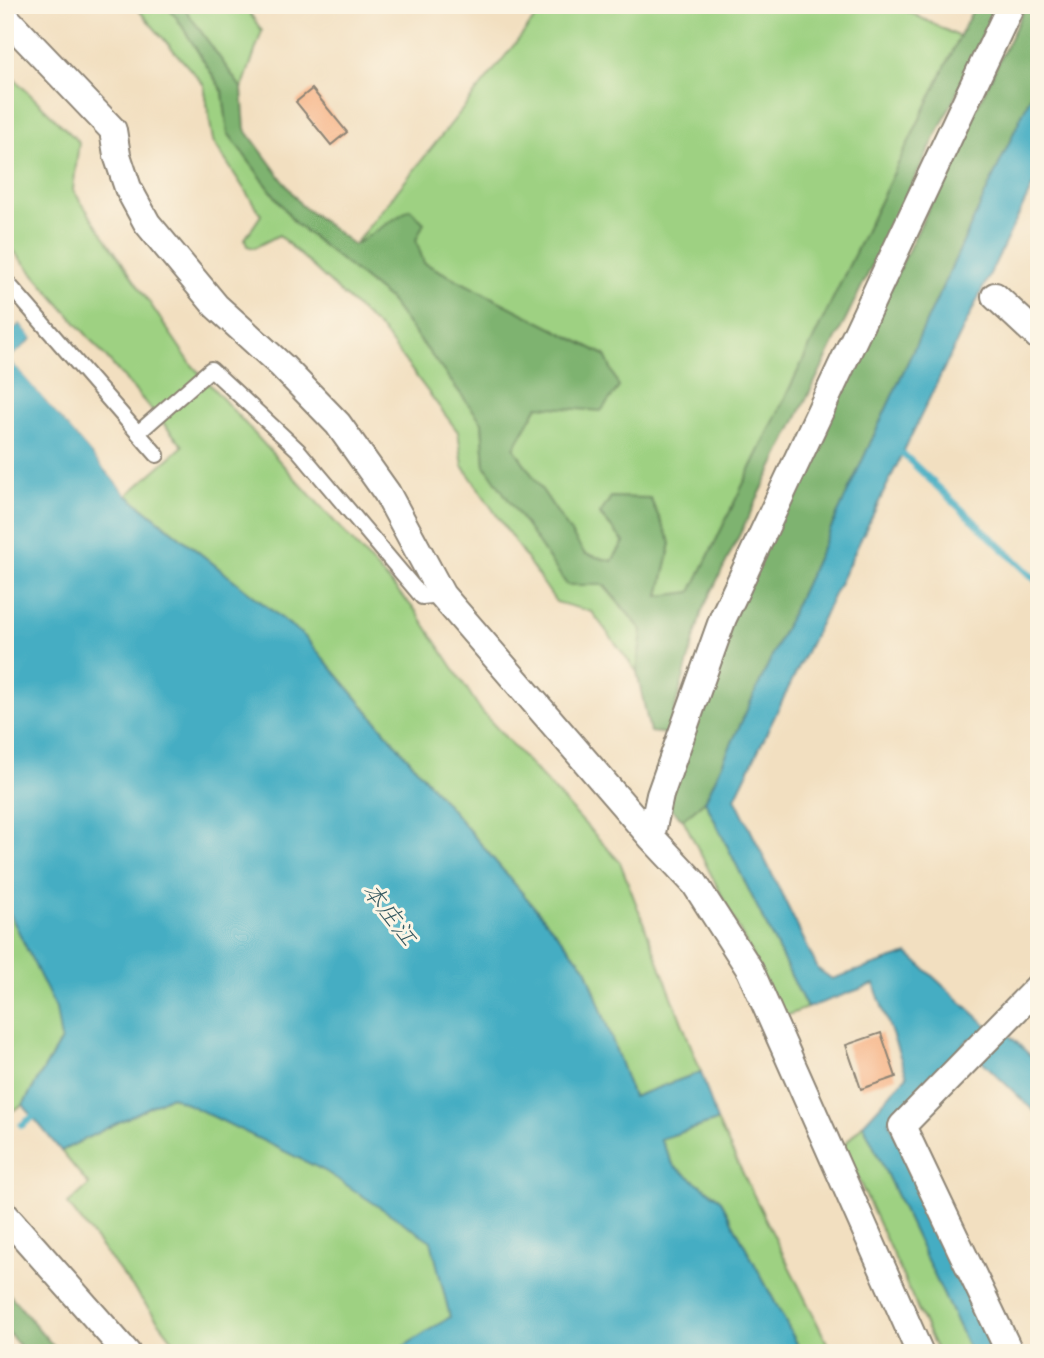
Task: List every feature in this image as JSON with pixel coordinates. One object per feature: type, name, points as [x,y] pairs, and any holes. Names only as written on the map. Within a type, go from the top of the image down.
[{"type":"street","points":[[651,837],[660,795],[723,618],[1011,5]]},
{"type":"street","points":[[5,17],[113,130],[117,155],[128,188],[147,223],[216,306],[282,366],[338,424],[387,493],[442,595],[651,837],[695,884],[750,970],[919,1353]]},
{"type":"street","points":[[995,296],[1039,337]]},
{"type":"street","points":[[1010,1353],[902,1126],[1039,986]]},
{"type":"street","points":[[5,1215],[127,1353]]},
{"type":"lane","points":[[5,280],[157,455]]},
{"type":"lane","points":[[138,433],[211,369],[298,450],[422,597],[442,595]]},
{"type":"green space","points":[[134,5],[166,5],[177,18],[223,92],[228,133],[295,223],[388,298],[482,422],[485,466],[603,585],[642,630],[637,672],[592,612],[556,602],[463,466],[458,432],[383,332],[279,235],[254,248],[247,246],[245,239],[261,215],[213,141],[204,85]]},
{"type":"green space","points":[[166,5],[182,5],[242,89],[245,129],[301,205],[354,245],[410,209],[424,223],[416,240],[424,263],[605,355],[619,387],[601,411],[538,406],[514,448],[585,554],[612,561],[624,542],[600,514],[611,497],[650,498],[671,543],[659,596],[691,592],[975,5],[997,5],[954,99],[702,611],[668,734],[650,732],[637,672],[642,630],[604,585],[567,585],[485,466],[482,422],[388,298],[295,223],[228,133],[223,92]]},
{"type":"green space","points":[[182,5],[244,5],[262,31],[242,89]]},
{"type":"green space","points":[[546,5],[895,5],[960,37],[691,593],[659,596],[671,543],[600,515],[624,541],[612,561],[584,554],[514,448],[538,406],[605,355],[423,263],[416,240],[354,245]]},
{"type":"green space","points":[[1026,5],[1039,5],[1039,78],[705,801],[683,819],[667,806],[733,615]]},
{"type":"green space","points":[[5,70],[79,142],[73,190],[191,364],[416,611],[482,712],[620,862],[701,1072],[633,1097],[586,968],[305,637],[127,495],[183,446],[5,241]]},
{"type":"green space","points":[[5,798],[94,992],[61,1040],[23,1105],[5,1115]]},
{"type":"green space","points":[[705,801],[807,1008],[783,1017],[683,819]]},
{"type":"green space","points":[[171,1096],[497,1179],[446,1353],[183,1353],[68,1204],[89,1185],[61,1151]]},
{"type":"green space","points":[[717,1121],[832,1353],[802,1353],[720,1199],[674,1166],[660,1139]]},
{"type":"green space","points":[[863,1124],[971,1353],[938,1353],[843,1146]]},
{"type":"green space","points":[[5,1289],[59,1353],[26,1353],[5,1329]]},
{"type":"water","points":[[1039,78],[1039,173],[735,798],[818,969],[832,979],[908,954],[1003,1040],[1009,1035],[1039,1064],[1039,1116],[983,1062],[970,1038],[889,1121],[994,1353],[971,1353],[863,1124],[907,1076],[874,984],[807,1008],[705,801]]},
{"type":"water","name":"本庄江","points":[[20,323],[33,338],[10,359],[127,495],[305,637],[586,968],[633,1097],[701,1072],[717,1121],[660,1139],[674,1166],[720,1199],[802,1353],[393,1353],[450,1317],[431,1241],[325,1171],[171,1096],[61,1151],[23,1105],[61,1040],[56,1009],[5,904],[5,336]]},
{"type":"pier","points":[[20,319],[36,339],[14,359],[129,493],[127,495],[9,359],[33,339],[20,323],[5,336],[5,331]]},
{"type":"building","points":[[312,89],[347,132],[331,145],[296,102]]},
{"type":"building","points":[[881,1033],[896,1077],[861,1089],[846,1045]]},
{"type":"waterway","points":[[903,454],[1039,583]]},
{"type":"waterway","points":[[22,1125],[38,1113]]}]
